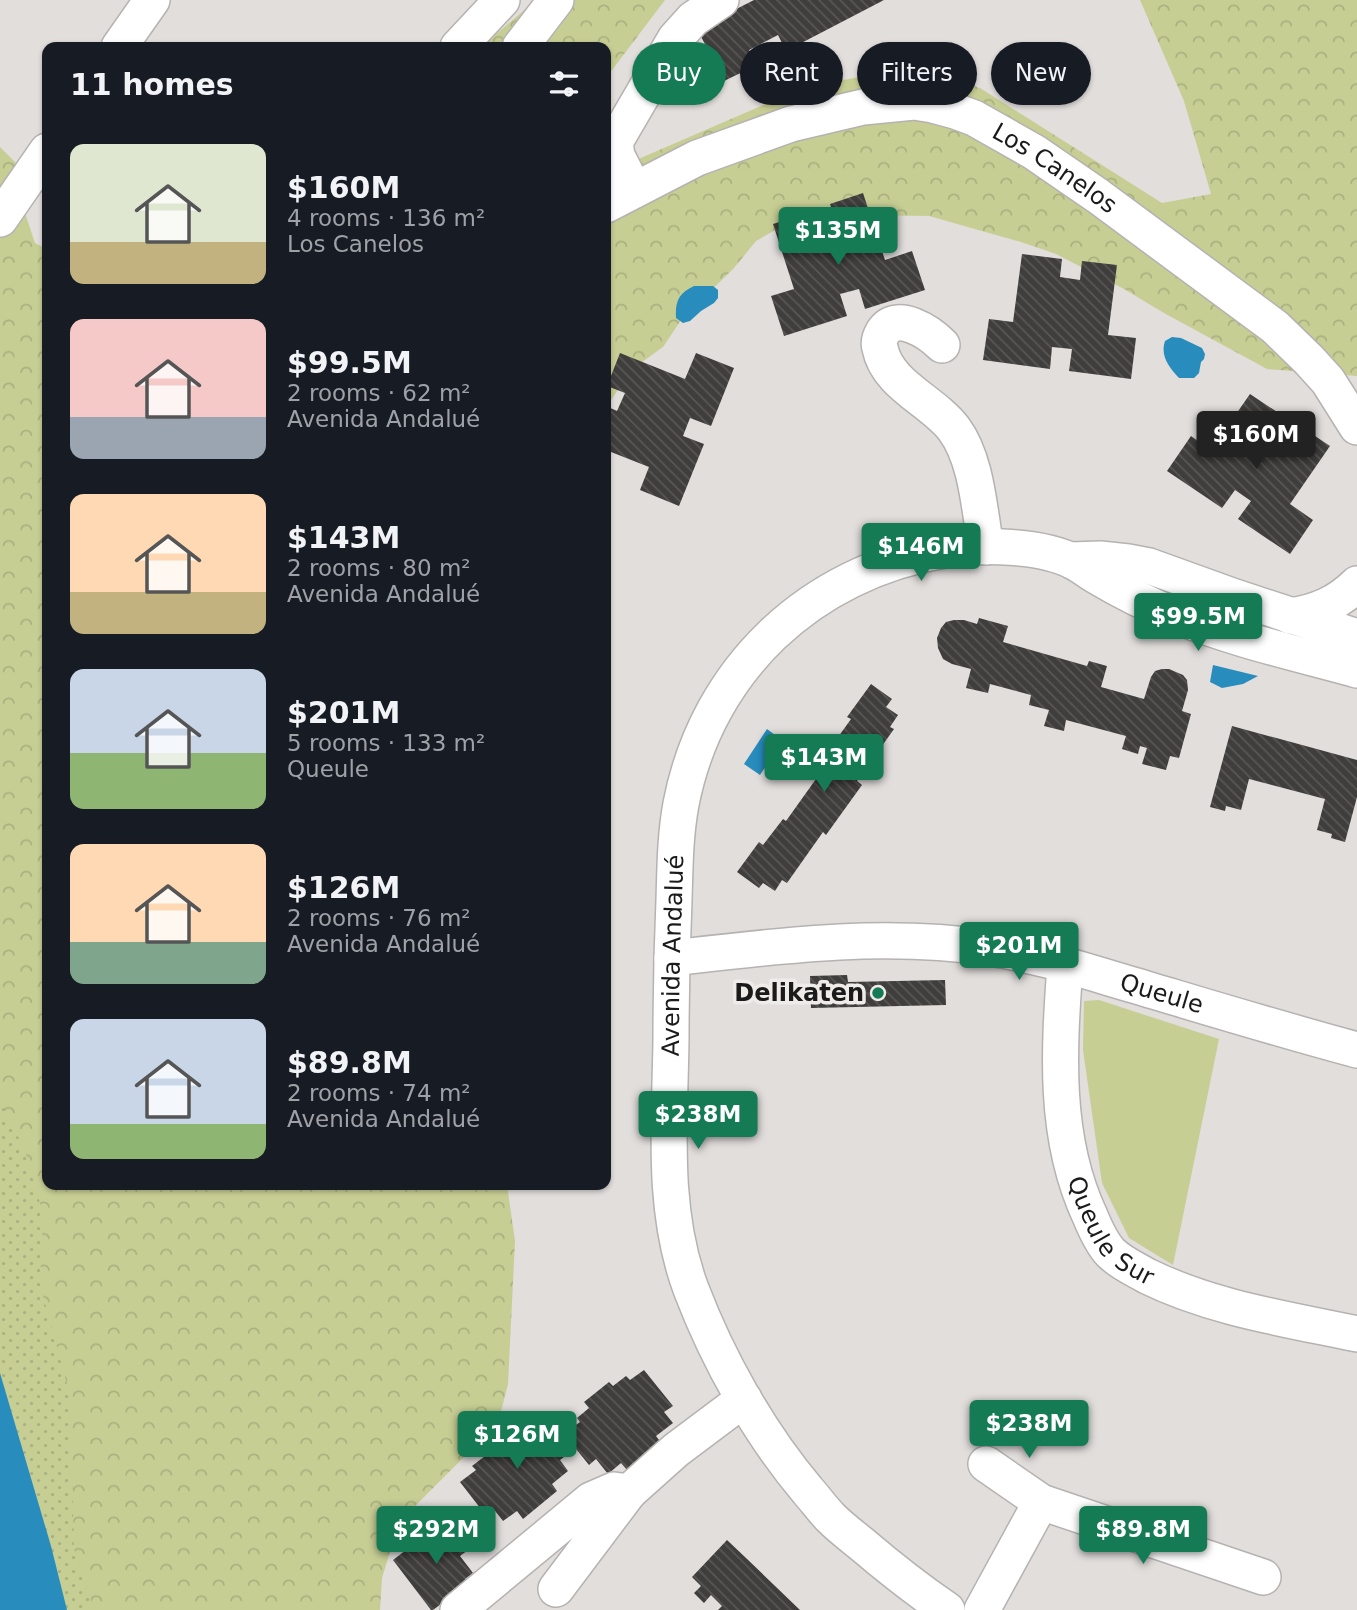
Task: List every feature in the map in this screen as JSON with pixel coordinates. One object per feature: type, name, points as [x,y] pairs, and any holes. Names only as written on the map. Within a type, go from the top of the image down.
[{"type":"street","points":[[123,42],[152,0]]},
{"type":"street","points":[[462,42],[502,0]]},
{"type":"street","points":[[524,42],[556,0]]},
{"type":"street","points":[[620,197],[615,142],[675,39],[693,19],[721,0]]},
{"type":"street","name":"Los Canelos","points":[[620,197],[697,158],[791,124],[829,114],[863,107],[914,103],[955,111],[974,118],[1034,152],[1098,195],[1275,327],[1328,382],[1357,427]]},
{"type":"street","points":[[0,219],[42,158]]},
{"type":"street","points":[[942,345],[919,327],[900,324],[886,328],[879,342],[887,365],[897,378],[944,416],[956,430],[971,462],[986,547]]},
{"type":"street","name":"Avenida Andalué","points":[[947,1610],[901,1577],[831,1519],[792,1471],[755,1420],[744,1399],[704,1319],[681,1257],[670,1193],[676,834],[686,779],[698,745],[732,682],[753,654],[799,610],[850,579],[877,567],[912,556],[949,549],[1015,548],[1044,552],[1071,560],[1122,590],[1175,616],[1283,651],[1357,670]]},
{"type":"street","name":"Avenida Andalué","points":[[1071,560],[1100,559],[1149,566],[1357,637]]},
{"type":"street","points":[[1290,616],[1320,610],[1334,603],[1357,584]]},
{"type":"street","name":"Queule","points":[[672,958],[813,943],[902,940],[989,948],[1065,965],[1267,1026],[1357,1049]]},
{"type":"street","name":"Queule Sur","points":[[1065,965],[1060,1041],[1064,1128],[1080,1196],[1110,1253],[1133,1269],[1161,1282],[1218,1303],[1357,1334]]},
{"type":"street","points":[[556,1589],[629,1492],[676,1450],[744,1399]]},
{"type":"street","points":[[986,1464],[1041,1502],[1263,1577]]},
{"type":"street","points":[[458,1610],[591,1500],[614,1490],[629,1492]]},
{"type":"street","points":[[982,1610],[1041,1502]]},
{"type":"green space","points":[[536,0],[665,0],[611,71],[611,42],[487,42]]},
{"type":"green space","points":[[1140,0],[1357,0],[1357,376],[1267,369],[1124,289],[1056,254],[1021,242],[929,216],[859,215],[830,217],[782,226],[756,241],[734,268],[681,320],[663,347],[631,370],[611,400],[611,171],[763,105],[843,105],[843,80],[857,77],[857,105],[977,105],[977,87],[991,95],[991,105],[1007,105],[1162,203],[1211,194],[1184,101]]},
{"type":"green space","points":[[0,147],[25,172],[24,210],[35,243],[42,246],[42,1190],[508,1190],[515,1241],[508,1384],[498,1423],[399,1522],[382,1578],[380,1610],[67,1610],[0,1373]]},
{"type":"green space","points":[[1099,1000],[1219,1039],[1173,1265],[1129,1238],[1102,1183],[1083,1050],[1084,1001]]},
{"type":"green space","points":[[0,1100],[25,1151],[43,1214],[40,1285],[70,1395],[74,1549],[94,1610],[0,1610]]},
{"type":"water","points":[[694,286],[713,286],[718,290],[718,298],[690,321],[683,323],[676,318],[677,302],[681,295]]},
{"type":"water","points":[[1172,337],[1181,338],[1202,348],[1204,359],[1194,378],[1179,378],[1166,361],[1165,341]]},
{"type":"water","points":[[1213,665],[1258,676],[1243,684],[1222,688],[1210,682]]},
{"type":"water","points":[[767,729],[783,741],[760,775],[744,764]]},
{"type":"water","points":[[0,1373],[51,1546],[67,1610],[0,1610]]},
{"type":"building","points":[[754,0],[884,0],[803,42],[782,42],[778,35],[764,42],[740,42],[740,73],[726,80],[726,42],[704,42],[697,29]]},
{"type":"building","points":[[863,193],[885,260],[912,251],[925,290],[865,309],[859,289],[840,294],[847,316],[784,336],[771,296],[794,289],[773,224],[811,212],[817,228],[836,222],[830,204]]},
{"type":"building","points":[[1022,254],[1062,259],[1060,277],[1080,280],[1082,261],[1117,265],[1108,335],[1136,338],[1131,379],[1069,371],[1072,349],[1052,347],[1050,369],[983,360],[989,319],[1013,322]]},
{"type":"building","points":[[620,353],[685,379],[696,353],[734,368],[711,426],[690,418],[683,436],[704,444],[679,506],[640,490],[649,467],[611,452],[611,408],[617,411],[625,393],[611,388],[611,376]]},
{"type":"building","points":[[1250,394],[1283,416],[1273,431],[1290,442],[1300,426],[1330,446],[1290,504],[1313,520],[1290,554],[1238,519],[1251,501],[1235,490],[1222,508],[1167,471],[1191,436],[1211,450]]},
{"type":"building","points":[[979,618],[1008,626],[1003,642],[1087,666],[1089,661],[1107,666],[1101,687],[1144,699],[1155,671],[1169,669],[1183,675],[1187,680],[1188,690],[1182,711],[1191,714],[1179,758],[1170,756],[1166,770],[1142,764],[1147,748],[1140,746],[1138,754],[1122,749],[1126,736],[1066,720],[1064,731],[1044,726],[1049,710],[1029,705],[1031,695],[990,684],[988,693],[966,688],[971,669],[943,659],[937,638],[946,622],[964,620],[977,624]]},
{"type":"building","points":[[871,684],[892,699],[886,707],[898,715],[890,727],[894,729],[857,781],[862,785],[826,835],[823,832],[787,883],[782,880],[775,891],[763,883],[759,888],[737,872],[759,842],[763,845],[783,819],[786,821],[836,751],[831,747],[851,719],[847,717]]},
{"type":"building","points":[[1232,726],[1357,760],[1357,797],[1345,842],[1331,838],[1332,834],[1317,830],[1325,799],[1249,779],[1241,810],[1226,806],[1225,811],[1210,807]]},
{"type":"building","name":"Delikaten","points":[[847,975],[848,982],[945,980],[946,1005],[811,1008],[810,976]]},
{"type":"building","points":[[644,1370],[673,1406],[664,1412],[673,1423],[656,1436],[662,1444],[628,1471],[621,1463],[608,1474],[596,1459],[589,1465],[564,1434],[580,1422],[577,1418],[589,1408],[584,1402],[609,1382],[613,1386],[626,1376],[630,1380]]},
{"type":"building","points":[[539,1417],[568,1454],[560,1460],[568,1471],[552,1484],[557,1491],[523,1519],[517,1511],[503,1521],[492,1507],[484,1513],[460,1482],[476,1470],[472,1466],[485,1456],[480,1450],[505,1430],[508,1434],[522,1424],[525,1428]]},
{"type":"building","points":[[445,1520],[468,1550],[460,1556],[473,1573],[465,1579],[468,1584],[431,1610],[393,1560]]},
{"type":"building","points":[[727,1540],[800,1610],[718,1610],[722,1606],[711,1595],[704,1603],[694,1593],[701,1586],[692,1577]]},
{"type":"place","name":"Delikaten","points":[[878,993]]}]
